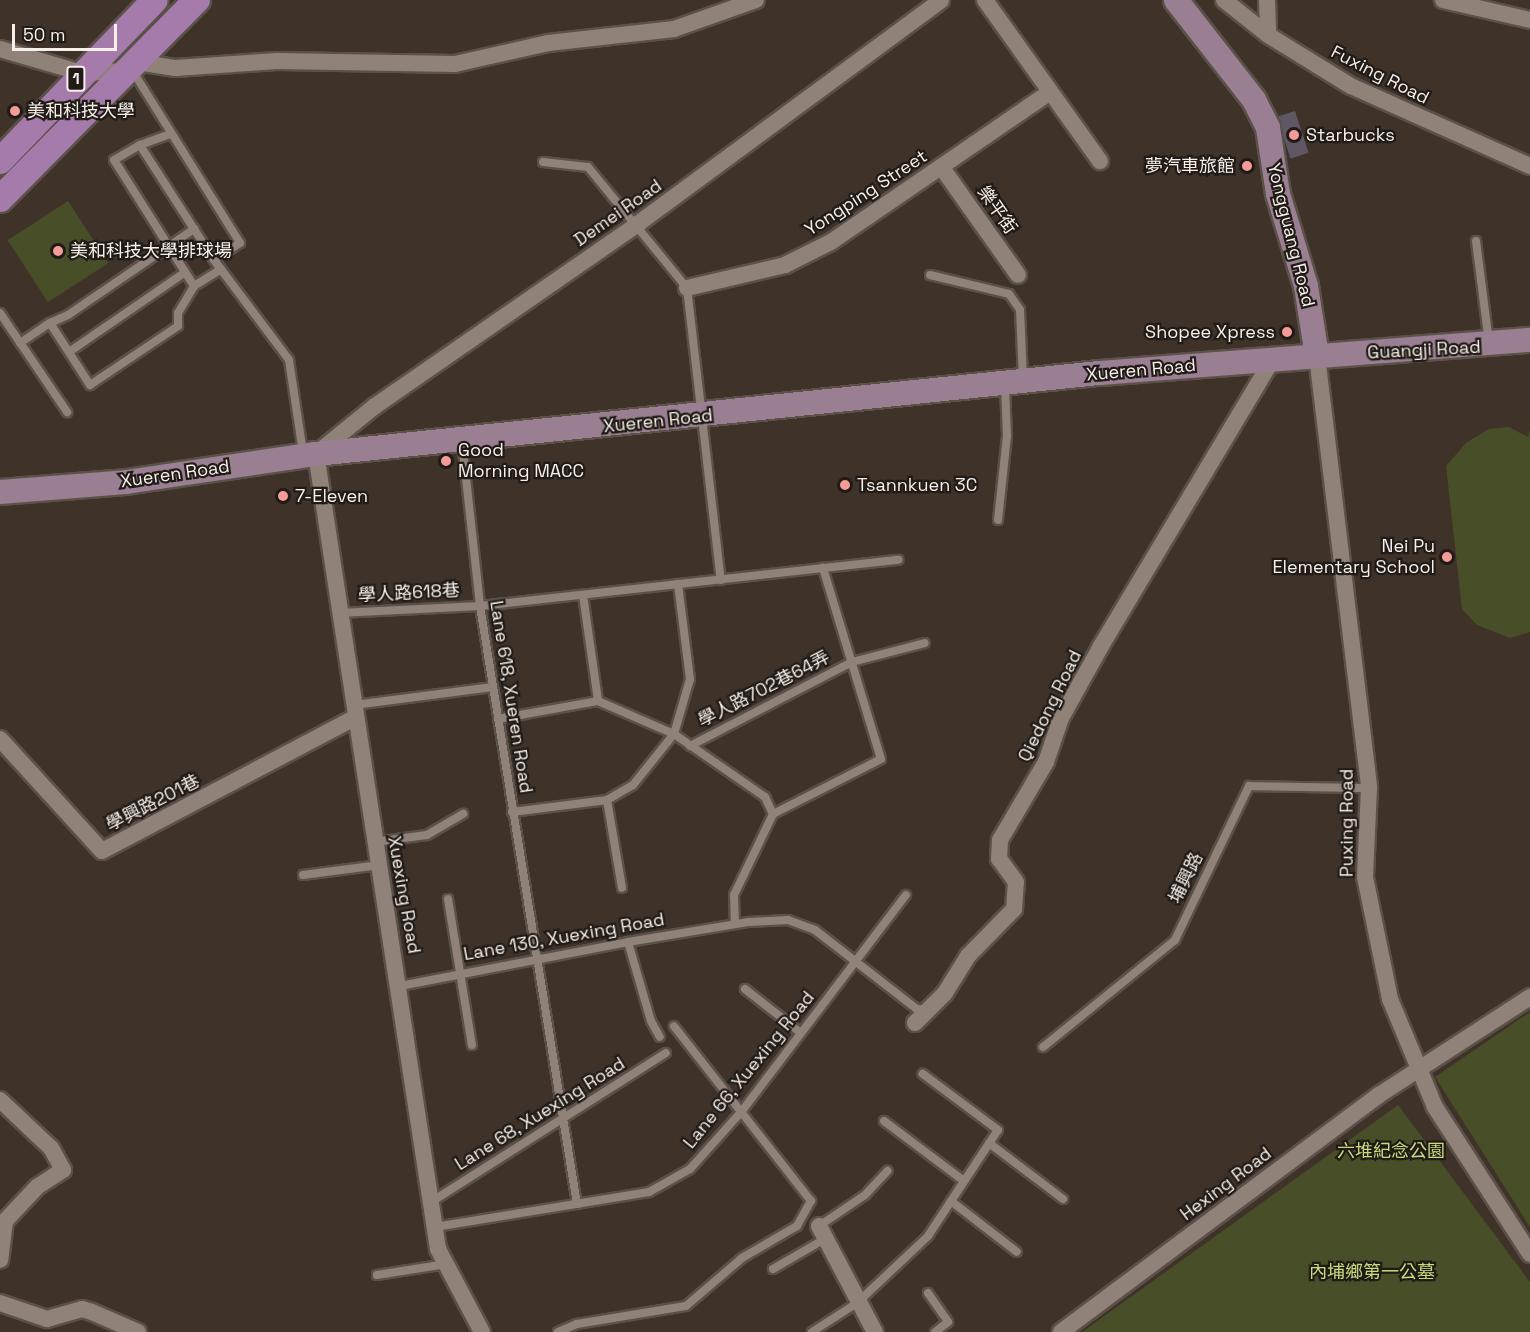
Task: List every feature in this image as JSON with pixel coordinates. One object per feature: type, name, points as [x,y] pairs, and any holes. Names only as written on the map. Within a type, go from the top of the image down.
[{"type":"main road","name":"1","points":[[0,161],[81,73],[154,0]]},
{"type":"main road","name":"1","points":[[0,199],[197,0]]},
{"type":"main road","name":"Yongguang Road","points":[[1176,0],[1254,99],[1268,128],[1278,194],[1306,286],[1317,356]]},
{"type":"main road","name":"Guangji Road","points":[[1317,356],[1489,346],[1530,340]]},
{"type":"main road","name":"Xueren Road","points":[[0,492],[126,482],[310,455],[701,418],[1014,383],[1271,362],[1317,356]]},
{"type":"street","points":[[0,49],[81,73],[131,67],[176,68],[277,61],[455,64],[548,43],[674,29],[756,0]]},
{"type":"street","name":"Demei Road","points":[[310,455],[375,406],[639,223],[941,0]]},
{"type":"street","points":[[985,0],[1049,93],[1100,161]]},
{"type":"street","name":"Fuxing Road","points":[[1224,0],[1268,35],[1351,86],[1530,166]]},
{"type":"street","points":[[1267,0],[1268,35]]},
{"type":"street","points":[[1443,0],[1530,20]]},
{"type":"street","name":"Yongping Street","points":[[687,288],[785,264],[831,242],[1049,93]]},
{"type":"street","name":"樂平街","points":[[942,168],[1018,275]]},
{"type":"street","name":"Puxing Road","points":[[1317,356],[1369,788],[1365,877],[1390,999],[1416,1069],[1435,1107],[1530,1254]]},
{"type":"street","name":"Qiedong Road","points":[[915,1023],[945,993],[968,956],[1014,909],[1016,882],[999,859],[1000,840],[1046,762],[1061,718],[1101,646],[1271,362]]},
{"type":"street","name":"Xuexing Road","points":[[310,455],[339,613],[353,712],[400,986],[438,1249],[482,1332]]},
{"type":"street","name":"學興路201巷","points":[[0,739],[102,851],[353,712]]},
{"type":"street","name":"Hexing Road","points":[[1061,1332],[1416,1069],[1530,997]]},
{"type":"street","points":[[0,1100],[51,1148],[63,1170],[37,1187],[4,1221],[0,1260]]},
{"type":"street","points":[[821,1233],[857,1303],[875,1332]]},
{"type":"street","points":[[0,1303],[47,1319],[82,1310],[92,1312],[138,1332]]},
{"type":"lane","points":[[131,67],[240,243],[214,261]]},
{"type":"lane","points":[[171,134],[140,145],[114,160],[166,248],[194,286]]},
{"type":"lane","points":[[140,145],[214,261],[290,360],[310,455]]},
{"type":"lane","points":[[543,162],[588,167],[639,223],[687,288],[721,580]]},
{"type":"lane","points":[[20,343],[194,229]]},
{"type":"lane","points":[[1476,241],[1489,346]]},
{"type":"lane","points":[[50,323],[90,385],[178,326],[178,313],[194,286],[221,269]]},
{"type":"lane","points":[[69,352],[184,273]]},
{"type":"lane","points":[[930,275],[1009,294],[1020,310],[998,520]]},
{"type":"lane","points":[[0,313],[67,412]]},
{"type":"lane","name":"Lane 618, Xueren Road","points":[[462,440],[480,606],[560,1120],[577,1204]]},
{"type":"lane","name":"學人路618巷","points":[[339,613],[480,606],[898,560]]},
{"type":"lane","points":[[735,924],[734,895],[773,814],[881,759],[823,568]]},
{"type":"lane","points":[[512,812],[607,800],[633,785],[674,734],[690,679],[678,584]]},
{"type":"lane","points":[[583,595],[598,701]]},
{"type":"lane","name":"學人路702巷64弄","points":[[690,746],[852,662],[925,643]]},
{"type":"lane","points":[[353,712],[493,687]]},
{"type":"lane","points":[[498,719],[598,701],[674,734],[765,797],[773,814]]},
{"type":"lane","name":"埔興路","points":[[1043,1047],[1174,940],[1250,786],[1369,788]]},
{"type":"lane","points":[[607,800],[622,888]]},
{"type":"lane","points":[[375,842],[427,835],[463,814]]},
{"type":"lane","points":[[303,875],[379,865]]},
{"type":"lane","name":"Lane 66, Xuexing Road","points":[[435,1227],[649,1192],[672,1181],[708,1153],[906,895]]},
{"type":"lane","points":[[448,899],[472,1045]]},
{"type":"lane","name":"Lane 130, Xuexing Road","points":[[400,986],[536,957],[735,924],[788,920],[815,930],[917,1009],[929,1010]]},
{"type":"lane","points":[[628,942],[651,1021],[660,1038]]},
{"type":"lane","points":[[745,989],[801,1034]]},
{"type":"lane","points":[[558,1332],[577,1324],[686,1306],[742,1258],[797,1226],[810,1201],[674,1026]]},
{"type":"lane","name":"Lane 68, Xuexing Road","points":[[431,1202],[666,1053]]},
{"type":"lane","points":[[812,1332],[857,1303],[928,1236],[998,1130],[923,1074]]},
{"type":"lane","points":[[884,1121],[964,1181]]},
{"type":"lane","points":[[990,1143],[1063,1199]]},
{"type":"lane","points":[[773,1269],[821,1233],[865,1195],[887,1171]]},
{"type":"lane","points":[[951,1201],[1017,1252]]},
{"type":"lane","points":[[377,1275],[446,1264]]},
{"type":"lane","points":[[928,1293],[948,1322],[935,1332]]},
{"type":"green space","name":"美和科技大學排球場","points":[[68,201],[108,263],[48,302],[8,240]]},
{"type":"green space","points":[[1509,427],[1528,437],[1530,428],[1530,632],[1510,638],[1477,625],[1462,609],[1446,466],[1466,443],[1489,429]]},
{"type":"green space","name":"六堆紀念公園","points":[[1530,1012],[1530,1227],[1435,1077]]},
{"type":"green space","name":"內埔鄉第一公墓","points":[[1398,1105],[1530,1282],[1530,1332],[1082,1332]]},
{"type":"building","name":"Starbucks","points":[[1295,111],[1309,153],[1291,159],[1277,117]]},
{"type":"place","name":"美和科技大學","points":[[15,111]]},
{"type":"place","name":"Starbucks","points":[[1294,135]]},
{"type":"place","name":"夢汽車旅館","points":[[1247,166]]},
{"type":"place","name":"美和科技大學排球場","points":[[58,251]]},
{"type":"place","name":"Shopee Xpress","points":[[1287,332]]},
{"type":"place","name":"Good Morning MACC","points":[[446,461]]},
{"type":"place","name":"Tsannkuen 3C","points":[[845,485]]},
{"type":"place","name":"7-Eleven","points":[[283,496]]},
{"type":"place","name":"Nei Pu Elementary School","points":[[1447,557]]}]
